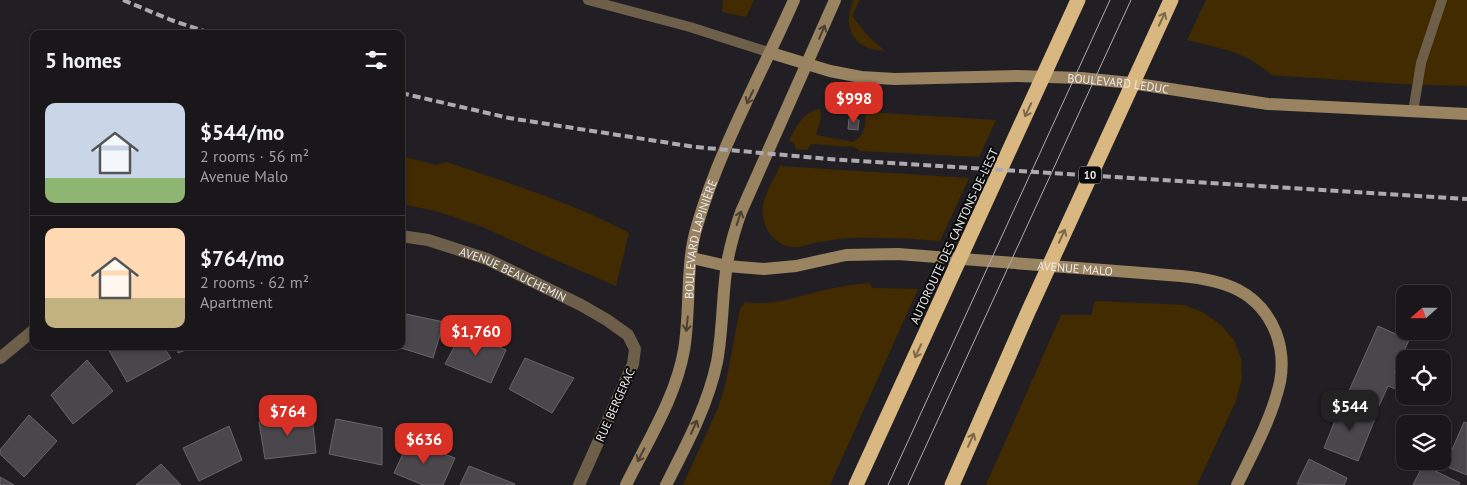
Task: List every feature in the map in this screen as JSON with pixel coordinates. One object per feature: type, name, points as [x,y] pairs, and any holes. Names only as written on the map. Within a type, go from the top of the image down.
[{"type":"highway","name":"AUTOROUTE DES CANTONS-DE-L'EST","points":[[856,485],[1078,0]]},
{"type":"highway","name":"10","points":[[952,485],[1028,312],[1171,0]]},
{"type":"street","name":"BOULEVARD LAPINIÈRE","points":[[626,485],[664,409],[680,365],[688,318],[696,228],[713,179],[794,0]]},
{"type":"street","points":[[666,485],[695,425],[717,362],[727,266],[736,228],[749,191],[836,0]]},
{"type":"street","name":"BOULEVARD LEDUC","points":[[771,53],[807,65],[861,78],[1017,76],[1081,78],[1131,83],[1268,104],[1467,114]]},
{"type":"street","name":"AVENUE BEAUCHEMIN","points":[[405,237],[428,240],[487,260],[581,306],[619,328]]},
{"type":"street","name":"AVENUE MALO","points":[[692,258],[727,266],[764,269],[796,266],[846,255],[898,254],[1181,276],[1207,279],[1225,284],[1242,292],[1263,309],[1277,337],[1282,360],[1280,382],[1273,406],[1238,485]]},
{"type":"street","name":"RUE BERGERAC","points":[[578,485],[633,364],[635,349],[628,335],[619,328]]},
{"type":"street","points":[[0,358],[30,333]]},
{"type":"lane","points":[[588,0],[690,27],[771,53]]},
{"type":"lane","points":[[1413,112],[1421,63],[1442,0]]},
{"type":"shaded area","points":[[723,0],[754,0],[746,17],[722,12]]},
{"type":"shaded area","points":[[853,0],[860,0],[852,16],[869,37],[885,51],[864,46],[856,40],[849,24]]},
{"type":"shaded area","points":[[1206,0],[1467,0],[1467,86],[1401,84],[1271,75],[1252,60],[1242,55],[1187,40]]},
{"type":"shaded area","points":[[820,109],[821,118],[816,135],[853,142],[860,137],[864,130],[866,122],[865,113],[867,112],[996,120],[979,157],[860,151],[854,147],[811,144],[807,150],[795,149],[795,144],[789,141],[797,126],[809,113]]},
{"type":"shaded area","points":[[405,157],[436,165],[447,162],[562,202],[629,233],[616,286],[483,227],[436,211],[405,205]]},
{"type":"shaded area","points":[[780,166],[969,178],[940,241],[848,238],[795,247],[780,243],[774,238],[765,225],[763,217],[765,197]]},
{"type":"shaded area","points":[[870,283],[872,288],[918,289],[830,485],[683,485],[718,408],[726,382],[740,309],[745,302],[775,302],[830,289]]},
{"type":"shaded area","points":[[1095,301],[1185,305],[1202,312],[1221,325],[1234,340],[1241,359],[1242,378],[1236,401],[1197,485],[986,485],[1061,315],[1091,315]]},
{"type":"building","points":[[849,119],[859,120],[858,130],[848,129]]},
{"type":"building","points":[[405,314],[444,322],[433,358],[405,349]]},
{"type":"building","points":[[1378,326],[1396,334],[1396,340],[1409,340],[1404,350],[1396,350],[1396,369],[1394,373],[1396,374],[1396,389],[1388,386],[1379,406],[1348,393]]},
{"type":"building","points":[[463,331],[506,350],[491,383],[445,364]]},
{"type":"building","points":[[109,350],[166,350],[171,358],[127,382]]},
{"type":"building","points":[[525,358],[574,378],[552,413],[509,389]]},
{"type":"building","points":[[87,360],[113,391],[73,424],[51,395]]},
{"type":"building","points":[[1342,403],[1376,416],[1358,461],[1324,448]]},
{"type":"building","points":[[29,415],[57,441],[24,477],[0,454],[0,450]]},
{"type":"building","points":[[312,416],[316,453],[265,459],[259,422]]},
{"type":"building","points":[[336,419],[382,428],[382,465],[329,454]]},
{"type":"building","points":[[1464,422],[1467,423],[1467,475],[1451,468],[1451,452]]},
{"type":"building","points":[[229,426],[242,460],[199,481],[183,448]]},
{"type":"building","points":[[409,441],[455,458],[443,485],[423,485],[394,473]]},
{"type":"building","points":[[1309,459],[1347,478],[1344,485],[1297,484]]},
{"type":"building","points":[[161,464],[181,485],[136,485]]},
{"type":"building","points":[[469,466],[515,484],[460,485]]},
{"type":"building","points":[[1420,470],[1433,470],[1460,483],[1459,485],[1413,485]]},
{"type":"building","points":[[0,477],[14,485],[0,485]]},
{"type":"tram line","points":[[888,485],[1110,0]]},
{"type":"tram line","points":[[908,485],[1131,0]]},
{"type":"railway","points":[[123,0],[201,30]]},
{"type":"railway","points":[[405,94],[509,118],[695,147],[829,159],[1467,199]]}]
